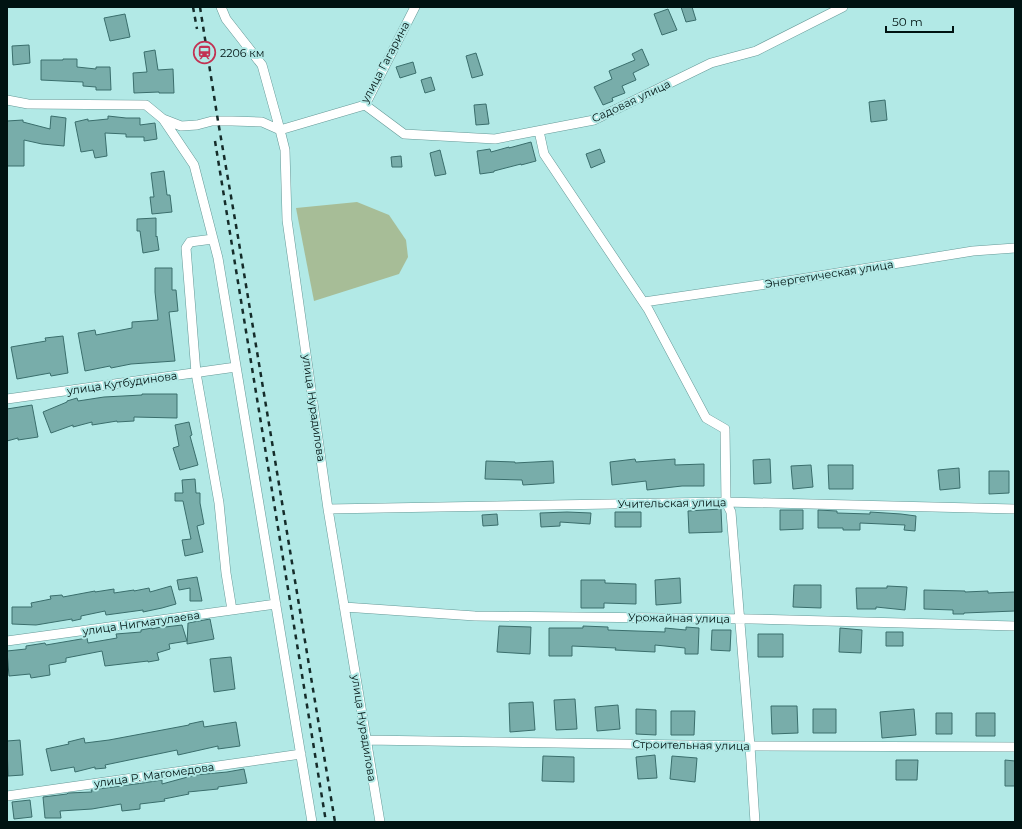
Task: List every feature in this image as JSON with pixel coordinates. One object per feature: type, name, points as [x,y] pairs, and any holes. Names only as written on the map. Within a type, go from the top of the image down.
[{"type":"street","name":"улица Нурадилова","points":[[221,7],[226,19],[262,65],[285,150],[287,220],[328,509],[380,822]]},
{"type":"street","name":"улица Гагарина","points":[[280,130],[365,105],[415,7]]},
{"type":"street","name":"Садовая улица","points":[[365,105],[404,134],[494,140],[594,120],[711,63],[756,51],[843,7]]},
{"type":"street","points":[[7,100],[28,104],[146,105],[163,119],[194,165],[218,258],[312,822]]},
{"type":"street","points":[[163,119],[181,126],[197,125],[212,121],[262,122],[280,130]]},
{"type":"street","points":[[539,131],[544,154],[644,302],[706,418],[725,429],[726,502],[731,512],[755,822]]},
{"type":"street","points":[[213,238],[190,242],[186,248],[196,373],[219,503],[226,573],[232,610]]},
{"type":"street","name":"Энергетическая улица","points":[[644,302],[794,280],[972,251],[1015,248]]},
{"type":"street","name":"улица Кутбудинова","points":[[7,399],[236,367]]},
{"type":"street","name":"Учительская улица","points":[[328,509],[726,502],[1015,509]]},
{"type":"street","name":"улица Нигматулаева","points":[[7,642],[276,604]]},
{"type":"street","name":"Урожайная улица","points":[[344,607],[475,616],[739,619],[1015,626]]},
{"type":"street","name":"Строительная улица","points":[[366,740],[750,746],[1015,746]]},
{"type":"street","name":"улица Р. Магомедова","points":[[7,796],[301,754]]},
{"type":"green space","points":[[357,202],[389,215],[406,240],[408,257],[399,274],[314,301],[296,208]]},
{"type":"building","points":[[681,7],[692,7],[696,20],[686,22]]},
{"type":"building","points":[[668,9],[677,30],[662,35],[654,14]]},
{"type":"building","points":[[125,14],[130,37],[110,41],[104,18]]},
{"type":"building","points":[[29,45],[30,63],[13,65],[12,46]]},
{"type":"building","points":[[642,49],[649,65],[633,73],[636,80],[622,86],[625,93],[612,98],[613,101],[603,105],[594,87],[612,79],[609,71],[635,60],[632,54]]},
{"type":"building","points":[[155,50],[158,70],[173,69],[174,93],[134,93],[133,73],[147,72],[144,52]]},
{"type":"building","points":[[476,53],[483,75],[472,78],[466,56]]},
{"type":"building","points":[[77,59],[77,67],[96,69],[96,67],[110,67],[111,90],[96,90],[96,87],[83,86],[83,82],[41,80],[41,60]]},
{"type":"building","points":[[413,62],[416,73],[400,78],[396,67]]},
{"type":"building","points":[[431,77],[435,90],[425,93],[421,80]]},
{"type":"building","points":[[885,100],[887,120],[871,122],[869,102]]},
{"type":"building","points":[[486,104],[489,124],[476,125],[474,105]]},
{"type":"building","points":[[51,116],[66,118],[64,146],[42,144],[24,140],[24,166],[7,166],[7,121],[23,120],[23,122],[50,129]]},
{"type":"building","points":[[108,116],[140,118],[140,125],[155,123],[157,139],[144,141],[144,137],[126,137],[126,134],[105,133],[107,156],[95,158],[93,150],[81,152],[75,122],[88,119],[88,121],[108,119]]},
{"type":"building","points":[[531,142],[536,161],[494,172],[480,174],[477,151],[490,149],[491,152]]},
{"type":"building","points":[[600,149],[605,162],[591,168],[586,154]]},
{"type":"building","points":[[440,150],[446,174],[435,176],[430,153]]},
{"type":"building","points":[[401,156],[402,167],[392,167],[391,157]]},
{"type":"building","points":[[164,171],[167,195],[170,195],[172,212],[152,214],[150,197],[154,197],[151,173]]},
{"type":"building","points":[[156,218],[156,237],[157,236],[159,250],[143,253],[140,231],[137,231],[137,219]]},
{"type":"building","points":[[155,268],[172,268],[172,290],[176,290],[178,311],[169,312],[175,361],[131,364],[111,368],[110,366],[85,371],[78,333],[95,330],[96,335],[132,328],[132,322],[158,320],[155,292]]},
{"type":"building","points":[[63,336],[68,373],[51,376],[50,373],[17,379],[11,347],[46,341],[45,338]]},
{"type":"building","points":[[142,394],[177,394],[177,418],[134,417],[134,421],[117,421],[92,425],[92,422],[73,427],[73,425],[51,433],[43,412],[77,398],[78,401]]},
{"type":"building","points":[[32,405],[38,437],[18,440],[18,438],[7,441],[7,409]]},
{"type":"building","points":[[189,422],[192,435],[190,436],[198,465],[180,470],[173,448],[179,446],[175,425]]},
{"type":"building","points":[[635,459],[636,462],[675,459],[675,465],[704,464],[704,486],[682,486],[647,490],[646,481],[612,485],[610,462]]},
{"type":"building","points":[[770,459],[771,483],[754,484],[753,460]]},
{"type":"building","points":[[486,461],[515,463],[553,461],[554,483],[523,485],[522,480],[485,479]]},
{"type":"building","points":[[811,465],[813,487],[793,489],[791,466]]},
{"type":"building","points":[[828,465],[853,465],[853,489],[829,489]]},
{"type":"building","points":[[959,468],[960,488],[940,490],[938,470]]},
{"type":"building","points":[[989,471],[1009,471],[1009,493],[989,494]]},
{"type":"building","points":[[195,479],[196,493],[200,493],[200,503],[204,524],[197,526],[203,552],[185,556],[182,540],[191,539],[183,501],[175,501],[175,493],[183,493],[182,480]]},
{"type":"building","points":[[721,509],[722,532],[689,533],[688,511]]},
{"type":"building","points":[[780,510],[803,510],[803,529],[780,530]]},
{"type":"building","points":[[818,510],[837,511],[837,513],[870,514],[870,512],[916,516],[915,531],[904,530],[905,525],[860,523],[860,530],[818,528]]},
{"type":"building","points":[[615,512],[641,512],[641,527],[615,527]]},
{"type":"building","points":[[540,513],[591,513],[590,524],[560,522],[560,526],[541,527]]},
{"type":"building","points":[[497,514],[498,525],[483,526],[482,515]]},
{"type":"building","points":[[197,577],[202,601],[190,601],[190,588],[179,590],[177,580]]},
{"type":"building","points":[[680,578],[681,603],[656,605],[655,580]]},
{"type":"building","points":[[581,580],[605,580],[605,583],[636,584],[636,604],[604,603],[604,608],[581,608]]},
{"type":"building","points":[[794,585],[821,585],[821,608],[793,607]]},
{"type":"building","points":[[171,586],[176,604],[162,608],[143,612],[143,610],[106,615],[105,611],[81,616],[81,619],[72,621],[72,619],[36,625],[12,624],[12,607],[32,607],[31,603],[51,599],[50,596],[62,595],[63,597],[114,589],[114,593],[149,588],[150,592]]},
{"type":"building","points":[[887,586],[907,587],[905,610],[876,607],[876,609],[857,609],[856,588],[887,588]]},
{"type":"building","points":[[924,590],[965,592],[988,591],[988,593],[1015,592],[1015,611],[953,614],[953,610],[924,609]]},
{"type":"building","points":[[210,619],[214,639],[187,644],[188,623]]},
{"type":"building","points":[[182,625],[187,641],[169,644],[170,649],[157,653],[159,660],[105,666],[102,651],[66,658],[66,662],[49,665],[50,675],[31,678],[30,674],[9,676],[7,651],[26,649],[26,646],[45,643],[46,645],[87,638],[88,643],[117,638],[116,634],[141,632],[141,630],[152,628]]},
{"type":"building","points":[[499,626],[531,627],[530,654],[497,652]]},
{"type":"building","points":[[583,626],[608,627],[608,630],[665,632],[665,628],[686,630],[686,627],[699,628],[698,654],[685,654],[685,648],[655,645],[655,652],[572,646],[572,656],[549,656],[549,628],[583,628]]},
{"type":"building","points":[[840,628],[862,630],[861,653],[839,652]]},
{"type":"building","points":[[712,630],[731,630],[730,651],[711,650]]},
{"type":"building","points":[[886,632],[903,632],[903,646],[886,646]]},
{"type":"building","points":[[758,634],[783,634],[783,657],[758,657]]},
{"type":"building","points":[[231,657],[235,689],[214,692],[210,659]]},
{"type":"building","points":[[575,699],[577,729],[556,730],[554,700]]},
{"type":"building","points":[[533,702],[535,730],[510,732],[509,703]]},
{"type":"building","points":[[618,705],[620,729],[597,731],[595,707]]},
{"type":"building","points":[[771,706],[797,706],[798,733],[772,734]]},
{"type":"building","points":[[636,709],[656,710],[656,735],[636,734]]},
{"type":"building","points":[[813,709],[836,709],[836,733],[813,733]]},
{"type":"building","points":[[914,709],[916,735],[882,738],[880,712]]},
{"type":"building","points":[[671,711],[695,711],[694,735],[671,735]]},
{"type":"building","points":[[936,713],[952,713],[952,734],[936,734]]},
{"type":"building","points":[[976,713],[995,713],[995,736],[976,736]]},
{"type":"building","points":[[203,721],[204,727],[236,722],[240,746],[218,749],[218,746],[178,755],[177,750],[105,765],[106,768],[95,769],[95,767],[75,772],[74,767],[51,771],[46,749],[69,744],[68,742],[84,738],[85,743],[109,740]]},
{"type":"building","points":[[20,740],[23,775],[8,776],[7,741]]},
{"type":"building","points":[[655,755],[657,778],[638,779],[636,757]]},
{"type":"building","points":[[543,756],[574,757],[574,782],[542,781]]},
{"type":"building","points":[[672,756],[697,758],[695,782],[670,779]]},
{"type":"building","points":[[896,760],[918,760],[917,780],[896,780]]},
{"type":"building","points":[[1005,760],[1015,761],[1015,786],[1005,786]]},
{"type":"building","points":[[244,769],[247,783],[218,787],[218,789],[188,792],[189,794],[164,799],[165,801],[140,804],[140,809],[122,811],[121,804],[92,809],[60,811],[61,818],[45,818],[43,797],[68,793],[92,792],[91,790],[162,780],[162,784],[195,775]]},
{"type":"building","points":[[30,800],[32,817],[14,819],[12,802]]},
{"type":"railway","points":[[193,7],[197,29]]},
{"type":"railway","points":[[200,7],[335,822]]},
{"type":"railway","points":[[215,141],[326,822]]},
{"type":"place","name":"2206 км","points":[[204,53]]}]
